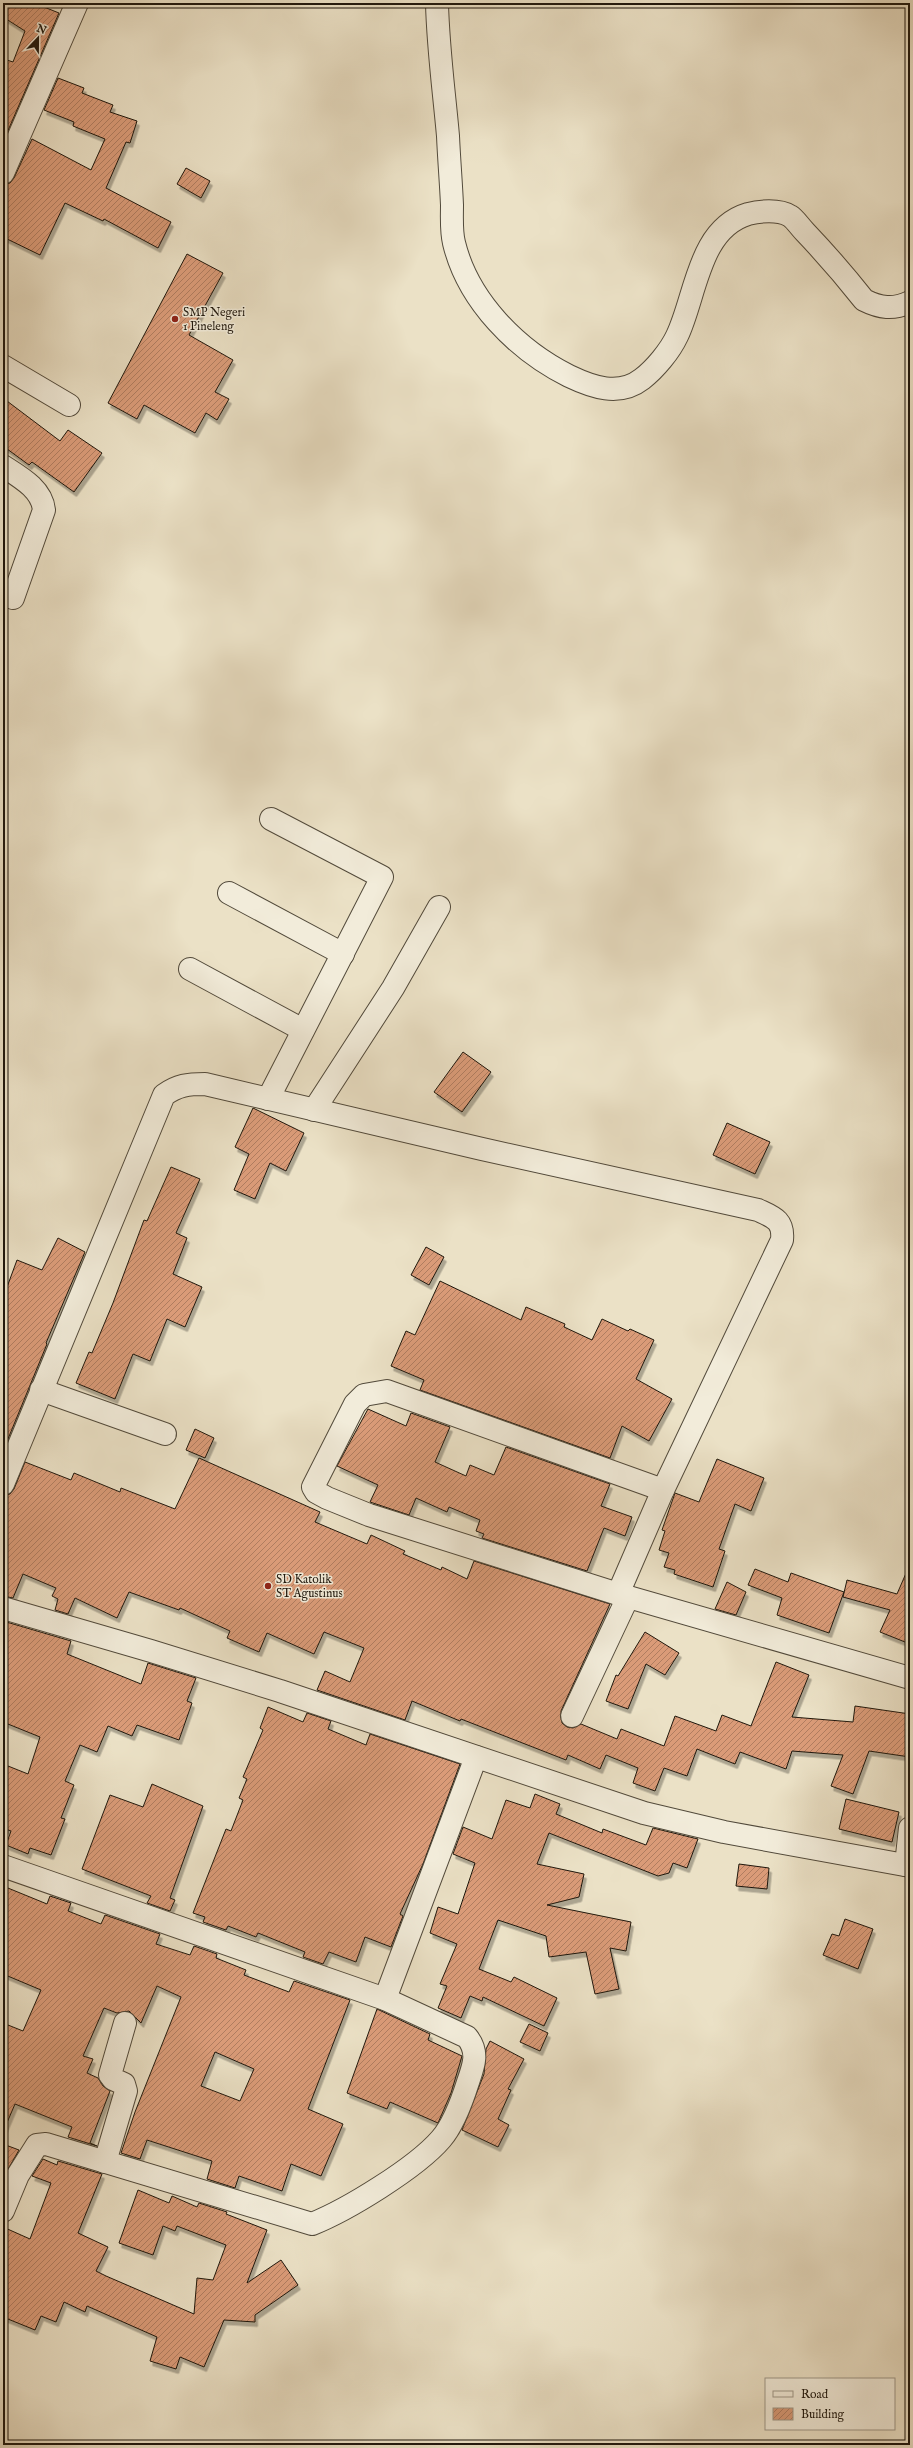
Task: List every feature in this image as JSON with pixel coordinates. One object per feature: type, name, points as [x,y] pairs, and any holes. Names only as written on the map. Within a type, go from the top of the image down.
[{"type":"street","points":[[3,173],[77,3]]},
{"type":"street","points":[[437,3],[437,38],[451,178],[453,241],[459,260],[480,300],[498,321],[523,347],[556,370],[589,386],[616,390],[629,386],[642,379],[662,358],[676,338],[707,253],[717,235],[730,222],[747,214],[764,211],[790,216],[864,300],[876,306],[889,308],[910,302]]},
{"type":"street","points":[[3,366],[69,405]]},
{"type":"street","points":[[3,466],[38,493],[43,500],[44,510],[12,598]]},
{"type":"street","points":[[268,1099],[382,877],[271,819]]},
{"type":"street","points":[[229,893],[343,954]]},
{"type":"street","points":[[314,1110],[393,988],[439,907]]},
{"type":"street","points":[[190,969],[303,1030]]},
{"type":"street","points":[[3,1484],[164,1095],[176,1086],[187,1084],[205,1084],[758,1210],[776,1218],[783,1230],[782,1240],[663,1490],[623,1595],[572,1716]]},
{"type":"street","points":[[41,1390],[165,1434]]},
{"type":"street","points":[[663,1490],[387,1391],[364,1394],[355,1404],[313,1487],[316,1492],[369,1515],[623,1595],[910,1678]]},
{"type":"street","points":[[3,1608],[258,1684],[644,1813],[724,1832],[908,1866],[910,1828]]},
{"type":"street","points":[[385,1998],[476,1757]]},
{"type":"street","points":[[3,1866],[385,1998],[467,2037],[474,2045],[476,2061],[453,2120],[442,2139],[417,2162],[343,2209],[312,2224],[46,2144],[37,2145],[18,2175],[3,2211]]},
{"type":"street","points":[[105,2162],[126,2091],[124,2084],[112,2078],[110,2075],[125,2023]]},
{"type":"building","points":[[3,3],[34,3],[59,13],[3,142],[3,71],[7,60],[13,62],[25,31],[3,17]]},
{"type":"building","points":[[58,78],[84,88],[82,93],[113,105],[110,112],[137,121],[130,143],[126,142],[106,188],[171,222],[158,248],[104,219],[103,221],[65,203],[40,255],[3,237],[3,185],[10,183],[14,178],[32,139],[91,170],[105,139],[73,126],[74,122],[44,110]]},
{"type":"building","points":[[186,168],[210,181],[201,198],[177,184]]},
{"type":"building","points":[[187,254],[223,273],[189,335],[233,360],[215,392],[229,399],[217,420],[206,413],[195,433],[144,405],[137,419],[108,403]]},
{"type":"building","points":[[3,398],[60,441],[68,430],[102,453],[74,492],[32,462],[29,465],[3,446]]},
{"type":"building","points":[[463,1052],[491,1072],[462,1112],[434,1092]]},
{"type":"building","points":[[253,1108],[304,1133],[286,1171],[270,1163],[255,1199],[234,1190],[249,1154],[235,1147]]},
{"type":"building","points":[[727,1123],[770,1142],[755,1174],[713,1155]]},
{"type":"building","points":[[171,1167],[200,1179],[176,1233],[187,1238],[173,1274],[202,1287],[185,1327],[167,1319],[150,1361],[133,1354],[115,1399],[76,1383],[89,1352],[92,1353],[113,1303],[144,1220],[147,1221]]},
{"type":"building","points":[[58,1238],[85,1252],[46,1343],[47,1344],[3,1451],[3,1298],[17,1260],[42,1270]]},
{"type":"building","points":[[426,1247],[444,1257],[429,1285],[411,1275]]},
{"type":"building","points":[[440,1281],[521,1320],[526,1307],[565,1324],[564,1327],[592,1340],[602,1319],[628,1331],[630,1329],[654,1340],[636,1379],[672,1399],[649,1441],[622,1426],[610,1458],[420,1390],[424,1380],[391,1366],[406,1331],[415,1335]]},
{"type":"building","points":[[368,1409],[406,1426],[411,1413],[450,1427],[435,1462],[466,1476],[470,1465],[494,1475],[506,1447],[610,1484],[601,1506],[632,1517],[625,1536],[604,1528],[587,1571],[482,1538],[484,1534],[476,1531],[480,1520],[449,1507],[447,1512],[416,1498],[409,1515],[370,1502],[378,1485],[337,1466]]},
{"type":"building","points":[[195,1429],[214,1438],[205,1458],[186,1450]]},
{"type":"building","points":[[199,1458],[320,1512],[315,1522],[367,1544],[371,1535],[405,1551],[403,1554],[441,1570],[442,1567],[467,1579],[474,1561],[610,1604],[561,1711],[562,1723],[567,1727],[573,1728],[581,1724],[617,1739],[621,1729],[664,1746],[675,1716],[716,1731],[722,1715],[751,1726],[776,1662],[809,1675],[792,1717],[853,1722],[855,1706],[910,1714],[910,1757],[869,1751],[853,1794],[831,1786],[843,1755],[792,1751],[786,1769],[740,1752],[735,1764],[697,1749],[687,1776],[664,1768],[655,1791],[633,1783],[638,1768],[606,1755],[600,1769],[568,1755],[566,1760],[461,1719],[460,1721],[412,1701],[405,1720],[317,1690],[325,1671],[350,1682],[364,1648],[324,1632],[314,1654],[267,1633],[259,1652],[227,1638],[230,1631],[180,1608],[179,1610],[129,1592],[117,1618],[75,1598],[68,1614],[55,1610],[58,1599],[52,1596],[56,1588],[23,1574],[13,1598],[3,1596],[3,1496],[10,1494],[14,1489],[25,1462],[71,1480],[74,1473],[120,1492],[121,1488],[175,1509]]},
{"type":"building","points":[[717,1459],[764,1478],[751,1511],[735,1504],[719,1549],[725,1551],[713,1587],[674,1574],[675,1570],[664,1567],[669,1553],[659,1550],[665,1531],[662,1530],[675,1493],[699,1502]]},
{"type":"building","points":[[910,1564],[910,1644],[880,1632],[890,1610],[843,1597],[847,1580],[897,1594]]},
{"type":"building","points":[[755,1569],[788,1582],[791,1573],[844,1592],[829,1633],[777,1615],[782,1598],[748,1585]]},
{"type":"building","points":[[727,1582],[746,1592],[736,1615],[715,1609]]},
{"type":"building","points":[[3,1621],[71,1641],[67,1654],[141,1684],[148,1663],[196,1678],[187,1701],[192,1703],[179,1740],[137,1725],[132,1736],[108,1726],[97,1752],[80,1745],[65,1781],[74,1785],[61,1818],[65,1819],[51,1855],[30,1848],[28,1854],[6,1845],[11,1831],[3,1828],[3,1764],[28,1774],[40,1737],[3,1722]]},
{"type":"building","points":[[645,1632],[679,1653],[665,1675],[646,1664],[628,1709],[606,1701],[616,1675],[618,1676]]},
{"type":"building","points":[[268,1707],[303,1722],[307,1713],[331,1721],[328,1729],[366,1745],[370,1734],[460,1764],[423,1864],[400,1914],[403,1916],[391,1947],[365,1937],[356,1962],[329,1952],[323,1964],[303,1957],[305,1952],[258,1933],[256,1937],[228,1926],[226,1930],[203,1922],[205,1917],[193,1913],[226,1829],[231,1831],[243,1800],[239,1798],[247,1779],[243,1777],[263,1730],[260,1728]]},
{"type":"building","points":[[152,1784],[203,1806],[170,1898],[175,1900],[170,1911],[147,1903],[151,1896],[82,1869],[110,1795],[143,1807]]},
{"type":"building","points":[[535,1794],[560,1804],[556,1814],[602,1833],[603,1829],[646,1845],[653,1828],[698,1839],[687,1868],[673,1863],[669,1873],[658,1876],[549,1833],[537,1864],[584,1874],[579,1897],[547,1905],[631,1922],[626,1951],[610,1948],[619,1989],[595,1994],[586,1952],[549,1957],[546,1936],[498,1920],[479,1969],[511,1982],[514,1977],[557,1998],[544,2026],[483,1997],[482,2001],[470,1996],[461,2018],[438,2008],[447,1986],[440,1984],[457,1944],[430,1933],[438,1907],[458,1914],[475,1863],[453,1854],[463,1827],[492,1839],[506,1800],[530,1808]]},
{"type":"building","points":[[846,1799],[899,1812],[892,1842],[839,1829]]},
{"type":"building","points":[[739,1864],[769,1868],[767,1889],[736,1886]]},
{"type":"building","points":[[3,1886],[47,1904],[50,1896],[71,1903],[68,1911],[101,1924],[105,1915],[160,1934],[156,1944],[190,1955],[194,1946],[217,1954],[216,1958],[246,1970],[244,1975],[289,1992],[294,1981],[350,2000],[308,2109],[343,2124],[321,2176],[291,2164],[282,2191],[239,2176],[235,2188],[207,2179],[212,2161],[147,2140],[140,2159],[121,2153],[135,2112],[181,1997],[157,1986],[141,2023],[129,2011],[117,2013],[104,2008],[83,2056],[93,2059],[87,2073],[98,2078],[103,2086],[110,2091],[90,2143],[97,2146],[68,2137],[72,2127],[15,2104],[3,2132],[3,2023],[23,2031],[41,1990],[3,1974]],"holes":[[[215,2052],[254,2069],[240,2101],[201,2086]]]},
{"type":"building","points":[[845,1919],[873,1929],[858,1969],[823,1955],[832,1934],[839,1936]]},
{"type":"building","points":[[377,2009],[430,2034],[428,2040],[462,2056],[451,2093],[438,2123],[390,2102],[387,2109],[347,2093]]},
{"type":"building","points":[[529,2024],[548,2033],[540,2051],[520,2042]]},
{"type":"building","points":[[490,2041],[524,2059],[508,2089],[511,2090],[498,2119],[509,2125],[498,2147],[462,2130],[484,2074],[486,2049]]},
{"type":"building","points":[[3,2144],[19,2150],[3,2178]]},
{"type":"building","points":[[43,2159],[57,2165],[58,2161],[102,2174],[78,2233],[108,2247],[96,2271],[106,2276],[194,2314],[197,2278],[213,2280],[226,2245],[177,2226],[175,2231],[163,2226],[153,2255],[119,2243],[138,2190],[169,2203],[172,2196],[197,2207],[199,2203],[227,2212],[226,2214],[267,2230],[247,2283],[281,2260],[298,2285],[255,2315],[255,2322],[224,2320],[204,2367],[180,2357],[176,2369],[150,2361],[157,2337],[87,2306],[85,2312],[64,2302],[56,2322],[41,2316],[35,2330],[3,2317],[3,2227],[30,2239],[51,2183],[32,2176]]},
{"type":"place","name":"SMP Negeri 1 Pineleng","points":[[175,319]]},
{"type":"place","name":"SD Katolik ST Agustinus","points":[[268,1586]]}]
